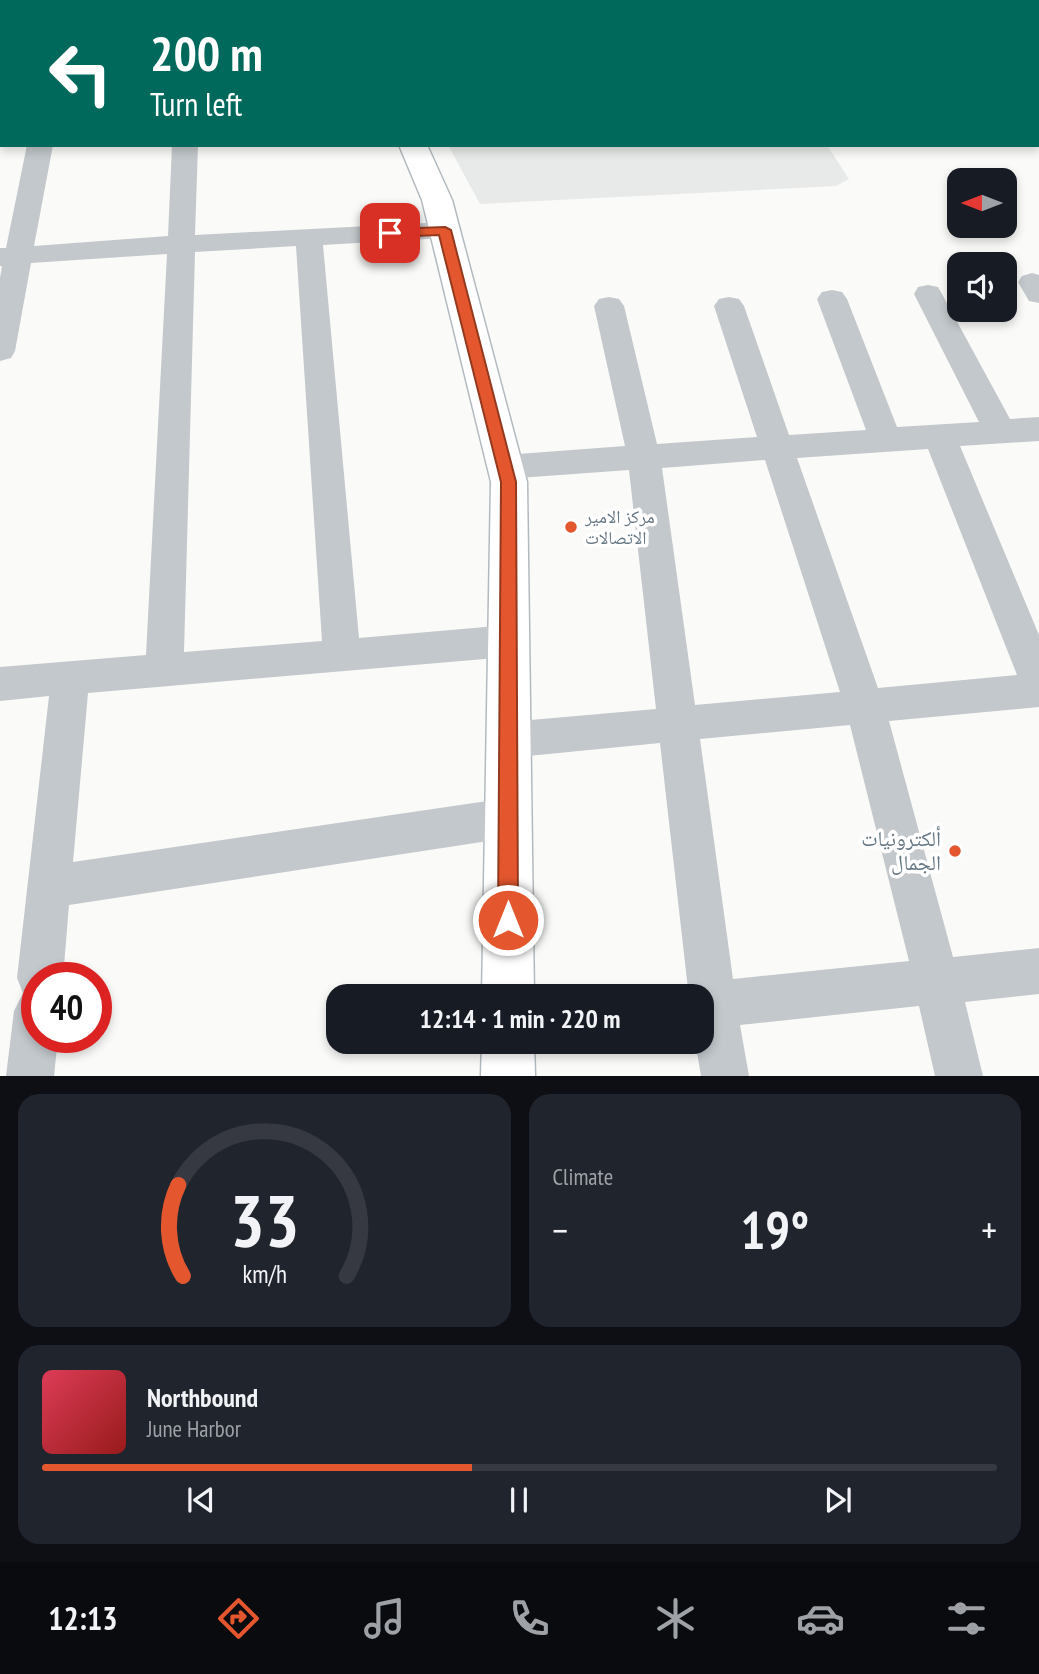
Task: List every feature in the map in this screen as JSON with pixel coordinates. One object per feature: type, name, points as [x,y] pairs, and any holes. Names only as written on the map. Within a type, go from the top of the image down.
[{"type":"street","points":[[0,351],[9,257],[39,147]]},
{"type":"street","points":[[164,670],[185,147]]},
{"type":"street","points":[[414,147],[437,200],[509,482],[508,984]]},
{"type":"street","points":[[9,257],[181,244],[445,230]]},
{"type":"street","points":[[309,237],[342,655]]},
{"type":"street","points":[[928,294],[1000,432]]},
{"type":"street","points":[[832,299],[886,440]]},
{"type":"street","points":[[609,306],[644,457],[677,724],[705,984]]},
{"type":"street","points":[[729,306],[865,706],[959,1076]]},
{"type":"street","points":[[505,467],[1039,429]]},
{"type":"street","points":[[939,436],[1039,681]]},
{"type":"street","points":[[0,684],[508,641]]},
{"type":"street","points":[[42,962],[70,678]]},
{"type":"street","points":[[508,740],[1039,690]]},
{"type":"street","points":[[49,887],[508,818]]},
{"type":"street","points":[[714,1005],[1039,971]]},
{"type":"street","points":[[714,1033],[725,1076]]},
{"type":"street","points":[[30,1076],[32,1053]]},
{"type":"shaded area","points":[[449,147],[828,147],[849,179],[836,186],[480,204]]},
{"type":"place","name":"مركز الامير الاتصالات","points":[[571,527]]},
{"type":"place","name":"ألكترونيات الجمال","points":[[955,851]]},
{"type":"route","points":[[390,233],[445,230],[509,482],[508,920]]}]
